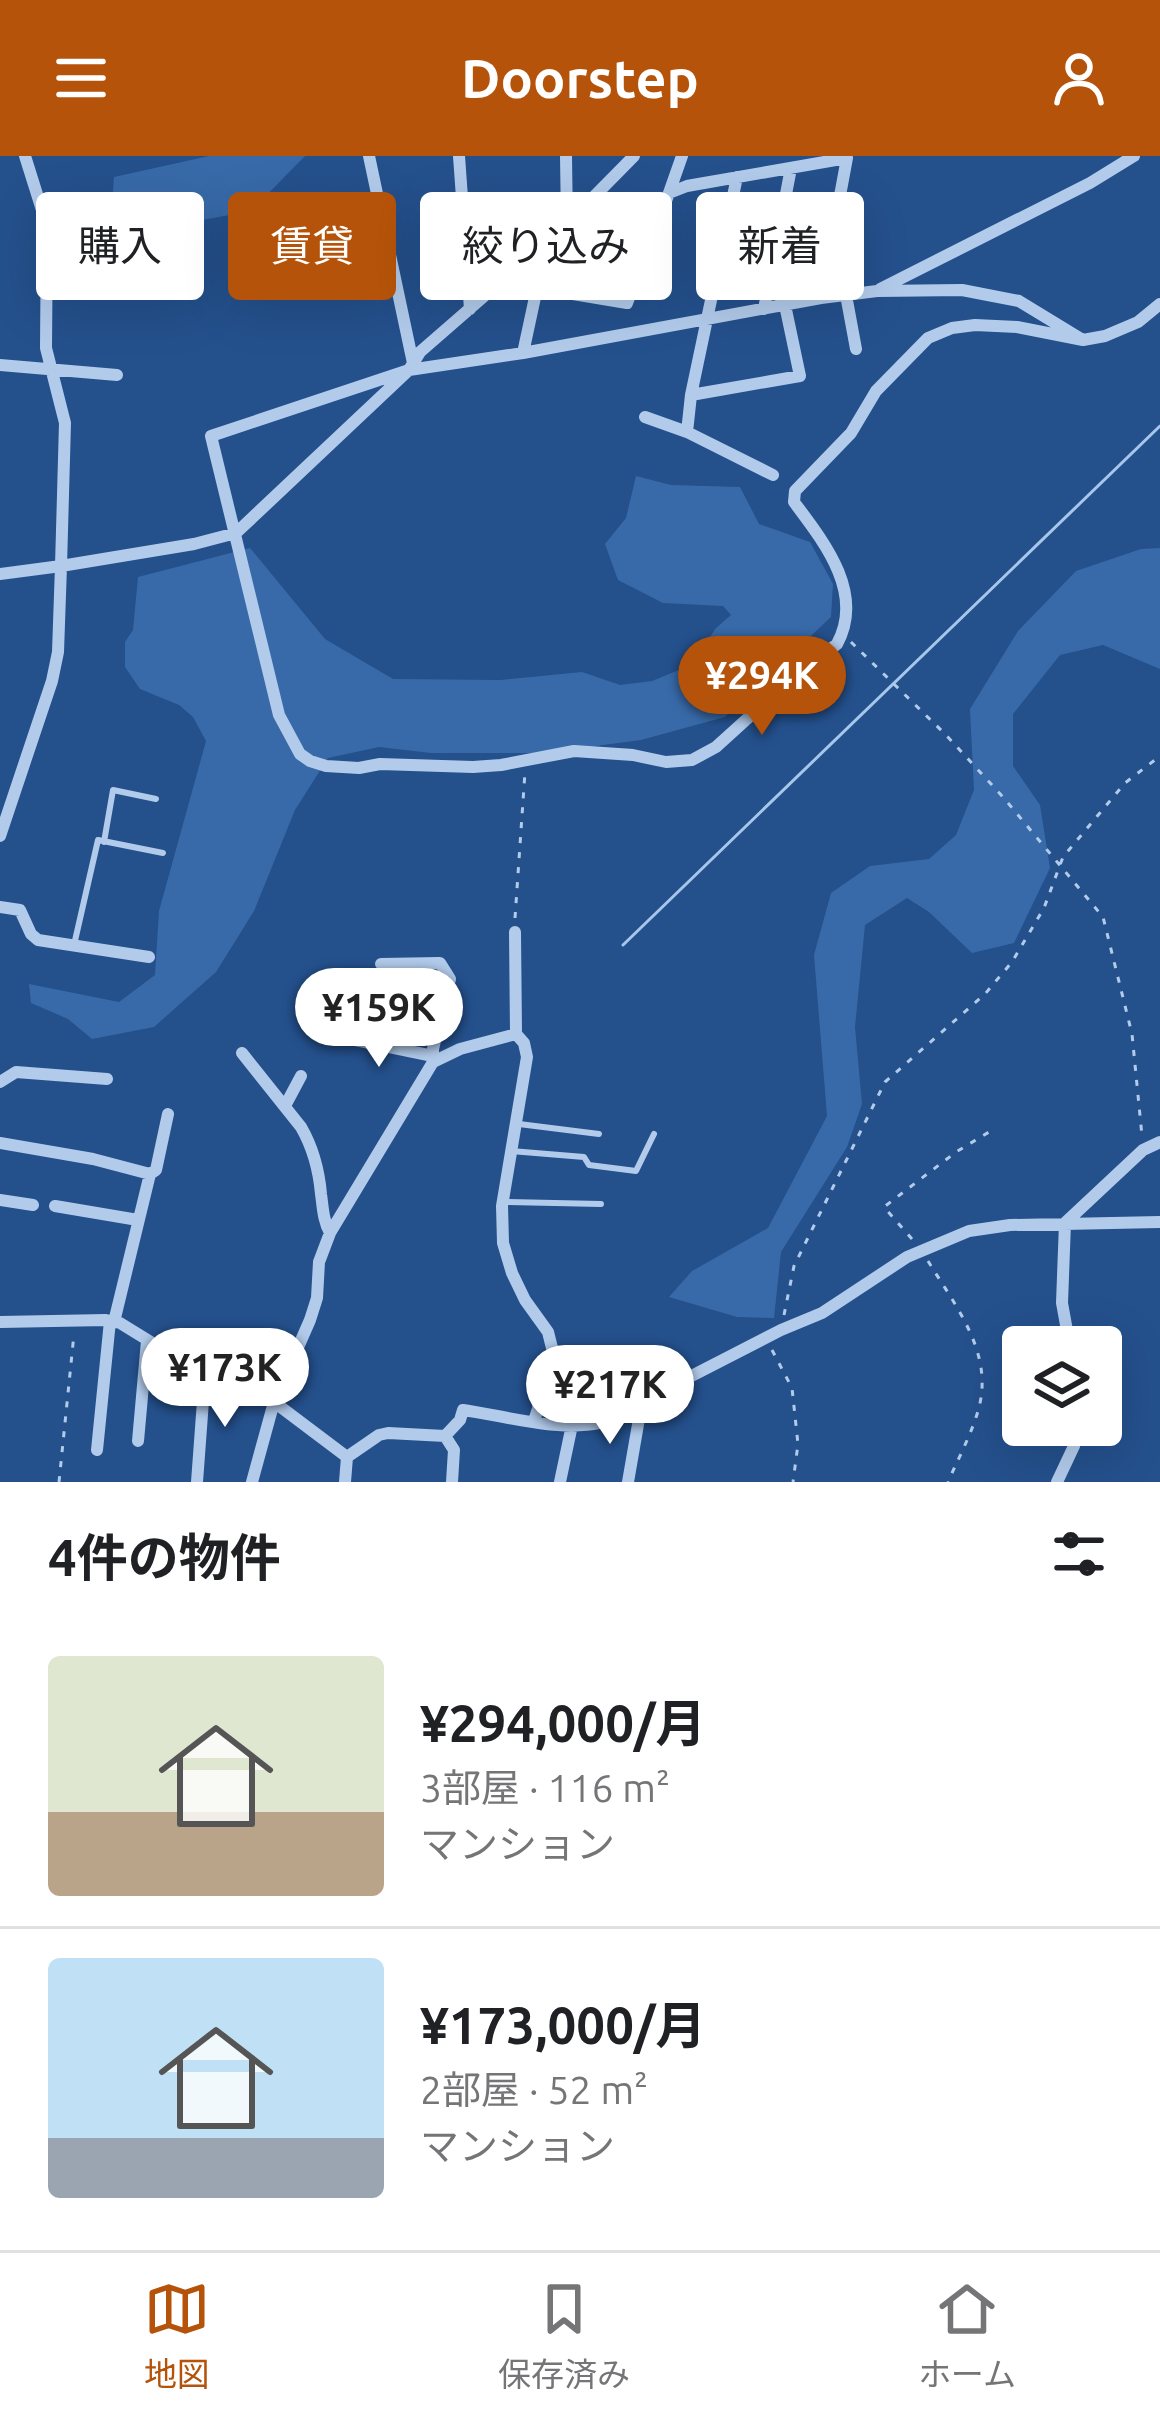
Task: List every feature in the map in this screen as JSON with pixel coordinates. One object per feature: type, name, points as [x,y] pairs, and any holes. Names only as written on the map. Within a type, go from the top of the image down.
[{"type":"street","points":[[0,836],[58,652],[65,423],[45,331],[47,226],[25,156]]},
{"type":"street","points":[[369,156],[411,366]]},
{"type":"street","points":[[459,156],[470,309]]},
{"type":"street","points":[[566,156],[567,192]]},
{"type":"street","points":[[599,192],[634,156]]},
{"type":"street","points":[[669,192],[682,156]]},
{"type":"street","points":[[878,291],[1134,156]]},
{"type":"street","points":[[672,192],[854,157],[846,192]]},
{"type":"street","points":[[764,309],[791,168]]},
{"type":"street","points":[[687,432],[737,177]]},
{"type":"street","points":[[864,293],[962,290],[1018,301],[1083,340]]},
{"type":"street","points":[[0,574],[194,544],[236,533],[411,366],[420,352],[480,300]]},
{"type":"street","points":[[523,353],[534,300]]},
{"type":"street","points":[[810,300],[523,353],[411,366],[211,436],[279,715],[300,754],[326,766],[359,768],[501,765],[574,751],[666,762],[692,760],[716,747],[837,644],[847,623],[846,590],[825,544],[794,502],[795,491],[851,433],[876,391],[928,338],[975,325],[1017,327],[1083,340],[1138,322],[1160,304]]},
{"type":"street","points":[[847,300],[856,349]]},
{"type":"street","points":[[691,395],[800,376],[785,305]]},
{"type":"street","points":[[0,365],[117,375]]},
{"type":"street","points":[[645,417],[687,432],[772,475]]},
{"type":"street","points":[[0,907],[20,910],[38,940],[149,957]]},
{"type":"street","points":[[515,932],[516,1034],[527,1057],[502,1202],[502,1243],[553,1352],[534,1421]]},
{"type":"street","points":[[252,1482],[274,1402],[317,1298],[319,1262],[330,1233],[433,1059],[449,979],[440,963],[381,964]]},
{"type":"street","points":[[377,1045],[400,964]]},
{"type":"street","points":[[336,1036],[433,1059],[516,1034]]},
{"type":"street","points":[[242,1054],[309,1140],[330,1233]]},
{"type":"street","points":[[0,1082],[16,1072],[107,1079]]},
{"type":"street","points":[[285,1106],[301,1076]]},
{"type":"street","points":[[0,1143],[149,1174],[156,1171],[168,1114]]},
{"type":"street","points":[[1066,1326],[1062,1303],[1066,1223],[1143,1150],[1160,1142]]},
{"type":"street","points":[[98,1450],[112,1322],[149,1174]]},
{"type":"street","points":[[0,1200],[33,1205]]},
{"type":"street","points":[[55,1206],[138,1220]]},
{"type":"street","points":[[445,1436],[463,1410],[572,1425],[600,1423],[822,1313],[922,1250],[969,1231],[1160,1222]]},
{"type":"street","points":[[0,1322],[112,1322],[205,1374],[274,1402],[347,1457]]},
{"type":"street","points":[[138,1441],[147,1341]]},
{"type":"street","points":[[197,1482],[205,1374]]},
{"type":"street","points":[[628,1482],[640,1413],[637,1406]]},
{"type":"street","points":[[560,1482],[572,1425]]},
{"type":"street","points":[[347,1457],[388,1432],[445,1436]]},
{"type":"street","points":[[445,1436],[454,1450],[452,1482]]},
{"type":"street","points":[[1057,1482],[1074,1446]]},
{"type":"street","points":[[345,1482],[347,1457]]},
{"type":"lane","points":[[104,842],[113,790],[156,799]]},
{"type":"lane","points":[[74,945],[98,840],[163,854]]},
{"type":"lane","points":[[515,1123],[598,1134]]},
{"type":"lane","points":[[511,1151],[584,1157],[589,1166],[636,1171],[654,1134]]},
{"type":"lane","points":[[502,1202],[601,1204]]},
{"type":"path","points":[[842,634],[946,735],[1103,916],[1132,1034],[1143,1150]]},
{"type":"path","points":[[781,1330],[794,1266],[885,1082],[986,994],[1012,962],[1044,908],[1063,857],[1125,783],[1160,756]]},
{"type":"path","points":[[515,932],[526,759]]},
{"type":"path","points":[[948,1482],[979,1408],[982,1370],[974,1338],[922,1250],[884,1208],[956,1151],[989,1132]]},
{"type":"path","points":[[58,1482],[75,1321]]},
{"type":"path","points":[[765,1338],[792,1388],[798,1444],[794,1482]]},
{"type":"shaded area","points":[[209,156],[305,156],[270,192],[228,192],[228,215],[204,220],[204,192],[113,192],[114,177]]},
{"type":"shaded area","points":[[636,476],[671,485],[740,487],[759,524],[810,542],[833,584],[831,617],[725,717],[641,740],[542,753],[431,753],[379,747],[328,758],[295,810],[254,911],[216,972],[154,1027],[92,1039],[68,1019],[31,1003],[29,984],[119,1002],[155,975],[159,911],[206,741],[193,717],[179,705],[140,689],[125,667],[138,577],[250,548],[325,639],[393,679],[501,680],[582,672],[620,685],[652,681],[691,665],[731,615],[723,606],[663,603],[618,580],[605,544],[626,518]]},
{"type":"shaded area","points":[[1160,548],[1160,669],[1103,645],[1060,655],[1013,714],[1013,766],[1040,805],[1050,868],[1014,943],[972,953],[907,898],[865,925],[855,1027],[862,1104],[847,1147],[781,1252],[774,1318],[737,1317],[669,1297],[692,1271],[768,1228],[827,1116],[814,955],[831,893],[870,866],[929,859],[956,835],[974,790],[970,709],[1018,631],[1076,571],[1141,549]]},
{"type":"waterway","points":[[623,945],[1160,426]]}]
